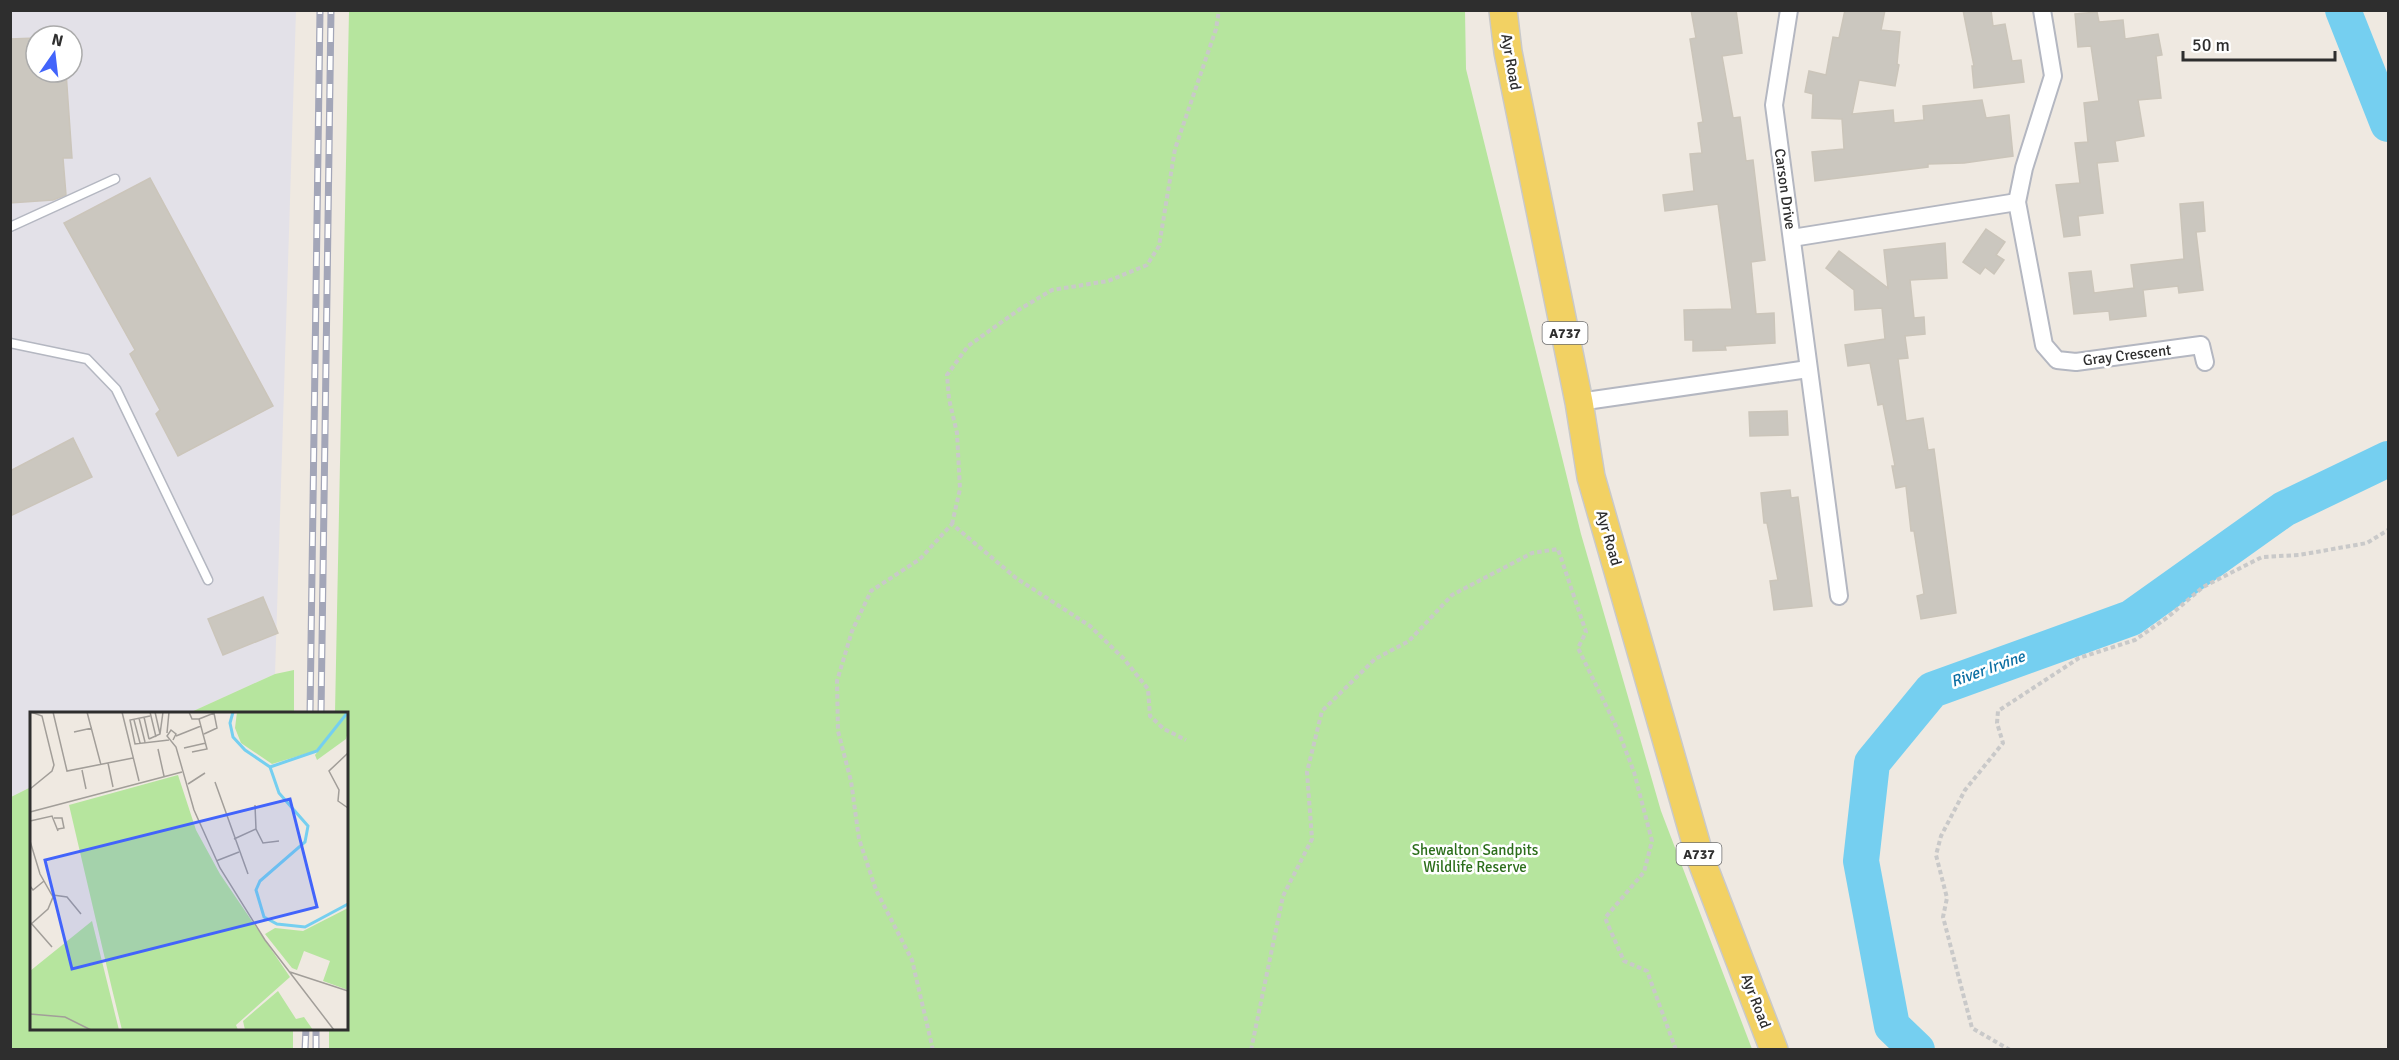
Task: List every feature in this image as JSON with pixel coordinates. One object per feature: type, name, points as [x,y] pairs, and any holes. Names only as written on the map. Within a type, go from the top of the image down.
[{"type":"main road","name":"Ayr Road","points":[[1503,10],[1508,52],[1579,402],[1591,477],[1700,857],[1774,1050]]},
{"type":"street","name":"Carson Drive","points":[[1789,10],[1774,105],[1839,596]]},
{"type":"street","name":"Gray Crescent","points":[[2042,10],[2053,76],[2024,168],[2017,202],[2044,345],[2057,360],[2076,362],[2201,345],[2205,362]]},
{"type":"street","points":[[1792,238],[2017,202]]},
{"type":"street","points":[[1579,402],[1808,369]]},
{"type":"lane","points":[[10,227],[115,179]]},
{"type":"lane","points":[[10,343],[87,359],[116,389],[208,580]]},
{"type":"path","points":[[933,1050],[933,1042],[912,960],[876,890],[859,839],[851,781],[838,731],[837,681],[852,631],[871,591],[920,559],[952,524],[960,489],[957,433],[949,399],[947,375],[968,346],[1020,309],[1052,290],[1108,281],[1147,265],[1159,246],[1175,149],[1216,29],[1219,10]]},
{"type":"path","points":[[952,524],[1016,578],[1090,626],[1124,659],[1148,689],[1150,716],[1164,729],[1186,740]]},
{"type":"path","points":[[2010,1050],[1972,1028],[1943,917],[1947,898],[1936,855],[1941,837],[1965,790],[2003,743],[1997,723],[1998,711],[2079,658],[2135,640],[2168,617],[2203,587],[2262,557],[2299,555],[2367,543],[2388,530]]},
{"type":"path","points":[[1251,1050],[1283,896],[1312,839],[1307,772],[1322,711],[1375,660],[1408,641],[1452,596],[1532,553],[1558,549],[1586,632],[1578,648],[1617,728],[1634,772],[1652,841],[1644,872],[1605,918],[1624,961],[1647,971],[1676,1050]]},
{"type":"shaded area","points":[[10,11],[296,11],[275,674],[191,712],[30,712],[30,788],[11,797]]},
{"type":"green space","name":"Shewalton Sandpits Wildlife Reserve","points":[[349,11],[1465,11],[1466,69],[1581,534],[1661,811],[1752,1049],[329,1049],[329,1030],[348,1030],[348,712],[335,712]]},
{"type":"green space","points":[[294,670],[294,712],[191,712],[275,674]]},
{"type":"green space","points":[[30,788],[30,1030],[293,1030],[293,1049],[11,1049],[11,797]]},
{"type":"building","points":[[1691,10],[1736,10],[1742,53],[1722,56],[1733,118],[1740,117],[1746,161],[1753,160],[1765,260],[1751,262],[1756,314],[1774,313],[1775,343],[1725,346],[1726,350],[1693,351],[1693,340],[1685,340],[1684,310],[1732,309],[1718,204],[1665,211],[1663,195],[1694,191],[1690,154],[1702,153],[1698,123],[1703,122],[1690,39],[1696,38]]},
{"type":"building","points":[[1845,10],[1885,10],[1881,30],[1900,32],[1897,64],[1899,65],[1895,86],[1859,80],[1852,114],[1893,110],[1894,123],[1924,120],[1923,106],[1982,100],[1986,118],[2009,115],[2013,156],[1964,163],[1928,164],[1928,167],[1815,181],[1812,152],[1844,149],[1842,119],[1812,118],[1813,94],[1805,92],[1809,71],[1826,75],[1833,37],[1839,38]]},
{"type":"building","points":[[1963,10],[1991,10],[1993,26],[2005,24],[2012,61],[2021,60],[2024,82],[1974,88],[1972,66],[1974,66]]},
{"type":"building","points":[[2097,12],[2099,22],[2123,20],[2125,39],[2158,34],[2162,55],[2156,56],[2161,98],[2138,100],[2144,136],[2115,141],[2118,161],[2097,163],[2103,213],[2078,216],[2080,235],[2064,237],[2056,185],[2080,183],[2075,143],[2088,142],[2084,103],[2099,101],[2091,46],[2078,47],[2075,14]]},
{"type":"building","points":[[24,38],[24,84],[67,84],[72,158],[63,158],[66,195],[53,200],[10,203],[10,39]]},
{"type":"building","points":[[150,178],[273,406],[178,456],[156,414],[160,410],[130,354],[135,350],[64,223]]},
{"type":"building","points":[[2203,202],[2205,231],[2196,232],[2203,290],[2179,293],[2178,286],[2143,290],[2146,316],[2110,320],[2109,311],[2074,314],[2069,273],[2091,271],[2094,293],[2134,288],[2131,265],[2184,259],[2180,204]]},
{"type":"building","points":[[1986,229],[2005,242],[1996,255],[2004,260],[1994,274],[1985,267],[1980,274],[1963,262]]},
{"type":"building","points":[[1945,243],[1947,278],[1910,280],[1914,318],[1924,317],[1925,334],[1905,336],[1908,358],[1898,359],[1906,421],[1923,418],[1928,450],[1934,449],[1956,613],[1921,619],[1917,596],[1924,594],[1914,531],[1911,531],[1906,486],[1896,488],[1892,466],[1895,466],[1883,404],[1878,405],[1870,363],[1848,366],[1845,345],[1885,339],[1882,308],[1855,310],[1854,290],[1826,268],[1839,251],[1888,288],[1884,250]]},
{"type":"building","points":[[1787,411],[1788,435],[1750,436],[1749,412]]},
{"type":"building","points":[[73,438],[92,477],[10,516],[10,471]]},
{"type":"building","points":[[1790,490],[1791,498],[1798,497],[1812,606],[1774,610],[1770,581],[1778,580],[1767,523],[1764,523],[1761,493]]},
{"type":"building","points":[[263,597],[278,633],[223,655],[208,619]]},
{"type":"waterway","name":"River Irvine","points":[[2343,10],[2388,124]]},
{"type":"waterway","name":"River Irvine","points":[[1917,1050],[1892,1026],[1861,861],[1872,763],[1932,690],[2131,618],[2284,509],[2388,459]]},
{"type":"railway","points":[[310,712],[320,10]]},
{"type":"railway","points":[[321,712],[331,10]]},
{"type":"railway","points":[[305,1050],[306,1030]]},
{"type":"railway","points":[[316,1030],[316,1050]]}]
